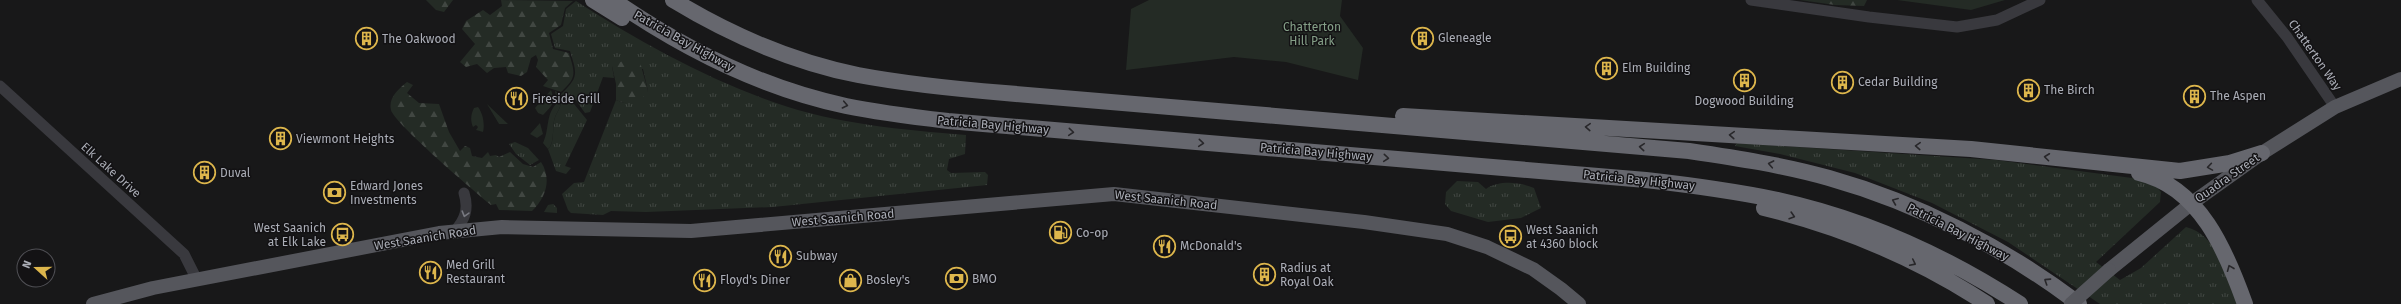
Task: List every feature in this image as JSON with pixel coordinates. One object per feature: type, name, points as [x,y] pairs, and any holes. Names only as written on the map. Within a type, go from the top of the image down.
[{"type":"highway","points":[[593,0],[672,48],[741,82],[778,95],[807,96]]},
{"type":"highway","name":"Patricia Bay Highway","points":[[613,0],[706,56],[738,72],[807,96],[874,111],[948,121],[1646,180],[1743,193],[1831,214],[1870,227],[1942,258],[1986,282],[2020,304]]},
{"type":"highway","name":"Patricia Bay Highway","points":[[673,0],[740,35],[812,62],[856,74],[946,88],[1689,151],[1779,166],[1829,178],[1871,192],[1944,222],[2013,259],[2078,304]]},
{"type":"highway","points":[[1205,110],[1235,105],[1971,149],[2180,171],[2230,163],[2262,153]]},
{"type":"highway","points":[[2086,162],[2149,176],[2192,203],[2208,224],[2222,248],[2245,304]]},
{"type":"highway","points":[[1646,180],[1681,192],[1726,199],[1774,210],[1844,233],[1938,275],[1987,304]]},
{"type":"main road","name":"Quadra Street","points":[[2071,304],[2109,270],[2192,203],[2262,153],[2335,107],[2401,79]]},
{"type":"main road","name":"West Saanich Road","points":[[93,304],[197,280],[454,232],[502,227],[691,231],[1015,202],[1127,195],[1364,222],[1447,234],[1487,247],[1533,269],[1579,304]]},
{"type":"street","points":[[1751,0],[1914,23],[1957,27],[1997,20],[2040,0]]},
{"type":"street","name":"Chatterton Way","points":[[2257,0],[2287,37],[2335,107]]},
{"type":"street","name":"Elk Lake Drive","points":[[0,86],[184,254],[197,280]]},
{"type":"street","points":[[454,232],[460,225],[466,212],[467,203],[464,193]]},
{"type":"green space","points":[[426,0],[453,0],[444,12],[436,10]]},
{"type":"green space","points":[[501,0],[573,1],[565,8],[561,25],[549,33],[553,49],[569,53],[573,66],[572,79],[561,92],[543,86],[548,80],[536,67],[538,60],[536,55],[531,58],[527,72],[521,76],[508,73],[506,67],[494,68],[487,73],[477,64],[466,67],[460,62],[475,44],[462,29],[466,21],[483,10],[490,15],[502,6]]},
{"type":"green space","name":"Chatterton Hill Park","points":[[1149,0],[1342,0],[1340,16],[1363,48],[1358,80],[1286,62],[1234,57],[1126,70],[1131,9]]},
{"type":"green space","points":[[1800,0],[1867,0],[1864,6],[1835,5]]},
{"type":"green space","points":[[1897,0],[2005,0],[1971,10]]},
{"type":"green space","points":[[576,1],[648,45],[698,71],[776,103],[846,121],[918,131],[966,135],[965,154],[949,159],[947,170],[951,173],[985,172],[988,175],[987,185],[773,207],[646,212],[611,211],[603,215],[571,213],[568,210],[562,194],[574,183],[584,182],[616,100],[624,103],[648,91],[643,69],[612,66],[614,78],[603,77],[590,112],[585,113],[575,99],[556,97],[555,91],[561,94],[574,79],[575,70],[570,51],[555,48],[551,34],[563,26],[566,9]]},
{"type":"green space","points":[[631,57],[640,62],[648,91],[640,101],[624,103],[616,100],[616,84],[612,66]]},
{"type":"green space","points":[[407,82],[413,85],[407,93],[419,103],[439,104],[449,132],[460,151],[465,146],[470,148],[472,156],[482,158],[488,152],[490,156],[496,155],[499,157],[510,152],[523,164],[533,167],[541,162],[547,182],[544,194],[537,206],[532,211],[499,210],[496,204],[491,205],[436,158],[406,128],[391,110],[390,105],[393,97]]},
{"type":"green space","points":[[551,90],[553,101],[551,107],[543,115],[538,113],[535,108]]},
{"type":"green space","points":[[558,102],[561,103],[560,108],[553,124],[552,143],[548,149],[543,143],[549,116]]},
{"type":"green space","points":[[561,103],[574,104],[587,120],[565,166],[571,168],[566,174],[556,171],[548,149],[552,143],[553,124]]},
{"type":"green space","points":[[487,104],[508,124],[499,124]]},
{"type":"green space","points":[[478,107],[483,119],[483,132],[476,130],[478,127],[476,125],[473,127],[471,122],[473,110],[474,108]]},
{"type":"green space","points":[[540,123],[543,134],[537,138],[530,134]]},
{"type":"green space","points":[[515,142],[528,148],[539,160],[530,165],[516,154],[509,144]]},
{"type":"green space","points":[[1737,143],[1996,160],[2132,178],[2154,184],[2161,192],[2160,202],[2096,262],[2120,280],[2141,268],[2186,227],[2197,231],[2206,238],[2213,247],[2220,258],[2238,304],[2100,304],[2008,242],[1932,203],[1855,173],[1780,154],[1735,146]]},
{"type":"green space","points":[[1457,181],[1478,182],[1486,189],[1503,183],[1516,183],[1528,186],[1534,188],[1541,208],[1521,218],[1488,222],[1451,211],[1445,204],[1446,192]]},
{"type":"green space","points":[[553,204],[557,208],[557,213],[544,212],[548,205]]},
{"type":"place","name":"Gleneagle","points":[[1423,38]]},
{"type":"place","name":"The Oakwood","points":[[367,39]]},
{"type":"place","name":"Elm Building","points":[[1606,68]]},
{"type":"place","name":"Dogwood Building","points":[[1744,80]]},
{"type":"place","name":"Cedar Building","points":[[1842,82]]},
{"type":"place","name":"The Birch","points":[[2029,90]]},
{"type":"place","name":"The Aspen","points":[[2194,96]]},
{"type":"place","name":"Fireside Grill","points":[[516,99]]},
{"type":"place","name":"Viewmont Heights","points":[[281,139]]},
{"type":"place","name":"Duval","points":[[205,173]]},
{"type":"place","name":"Edward Jones Investments","points":[[334,193]]},
{"type":"place","name":"Co-op","points":[[1061,233]]},
{"type":"place","name":"West Saanich at Elk Lake","points":[[342,235]]},
{"type":"place","name":"West Saanich at 4360 block","points":[[1510,237]]},
{"type":"place","name":"McDonald's","points":[[1164,246]]},
{"type":"place","name":"Subway","points":[[780,256]]},
{"type":"place","name":"Med Grill Restaurant","points":[[430,272]]},
{"type":"place","name":"Radius at Royal Oak","points":[[1264,275]]},
{"type":"place","name":"BMO","points":[[956,279]]},
{"type":"place","name":"Floyd's Diner","points":[[704,280]]},
{"type":"place","name":"Bosley's","points":[[850,280]]}]
